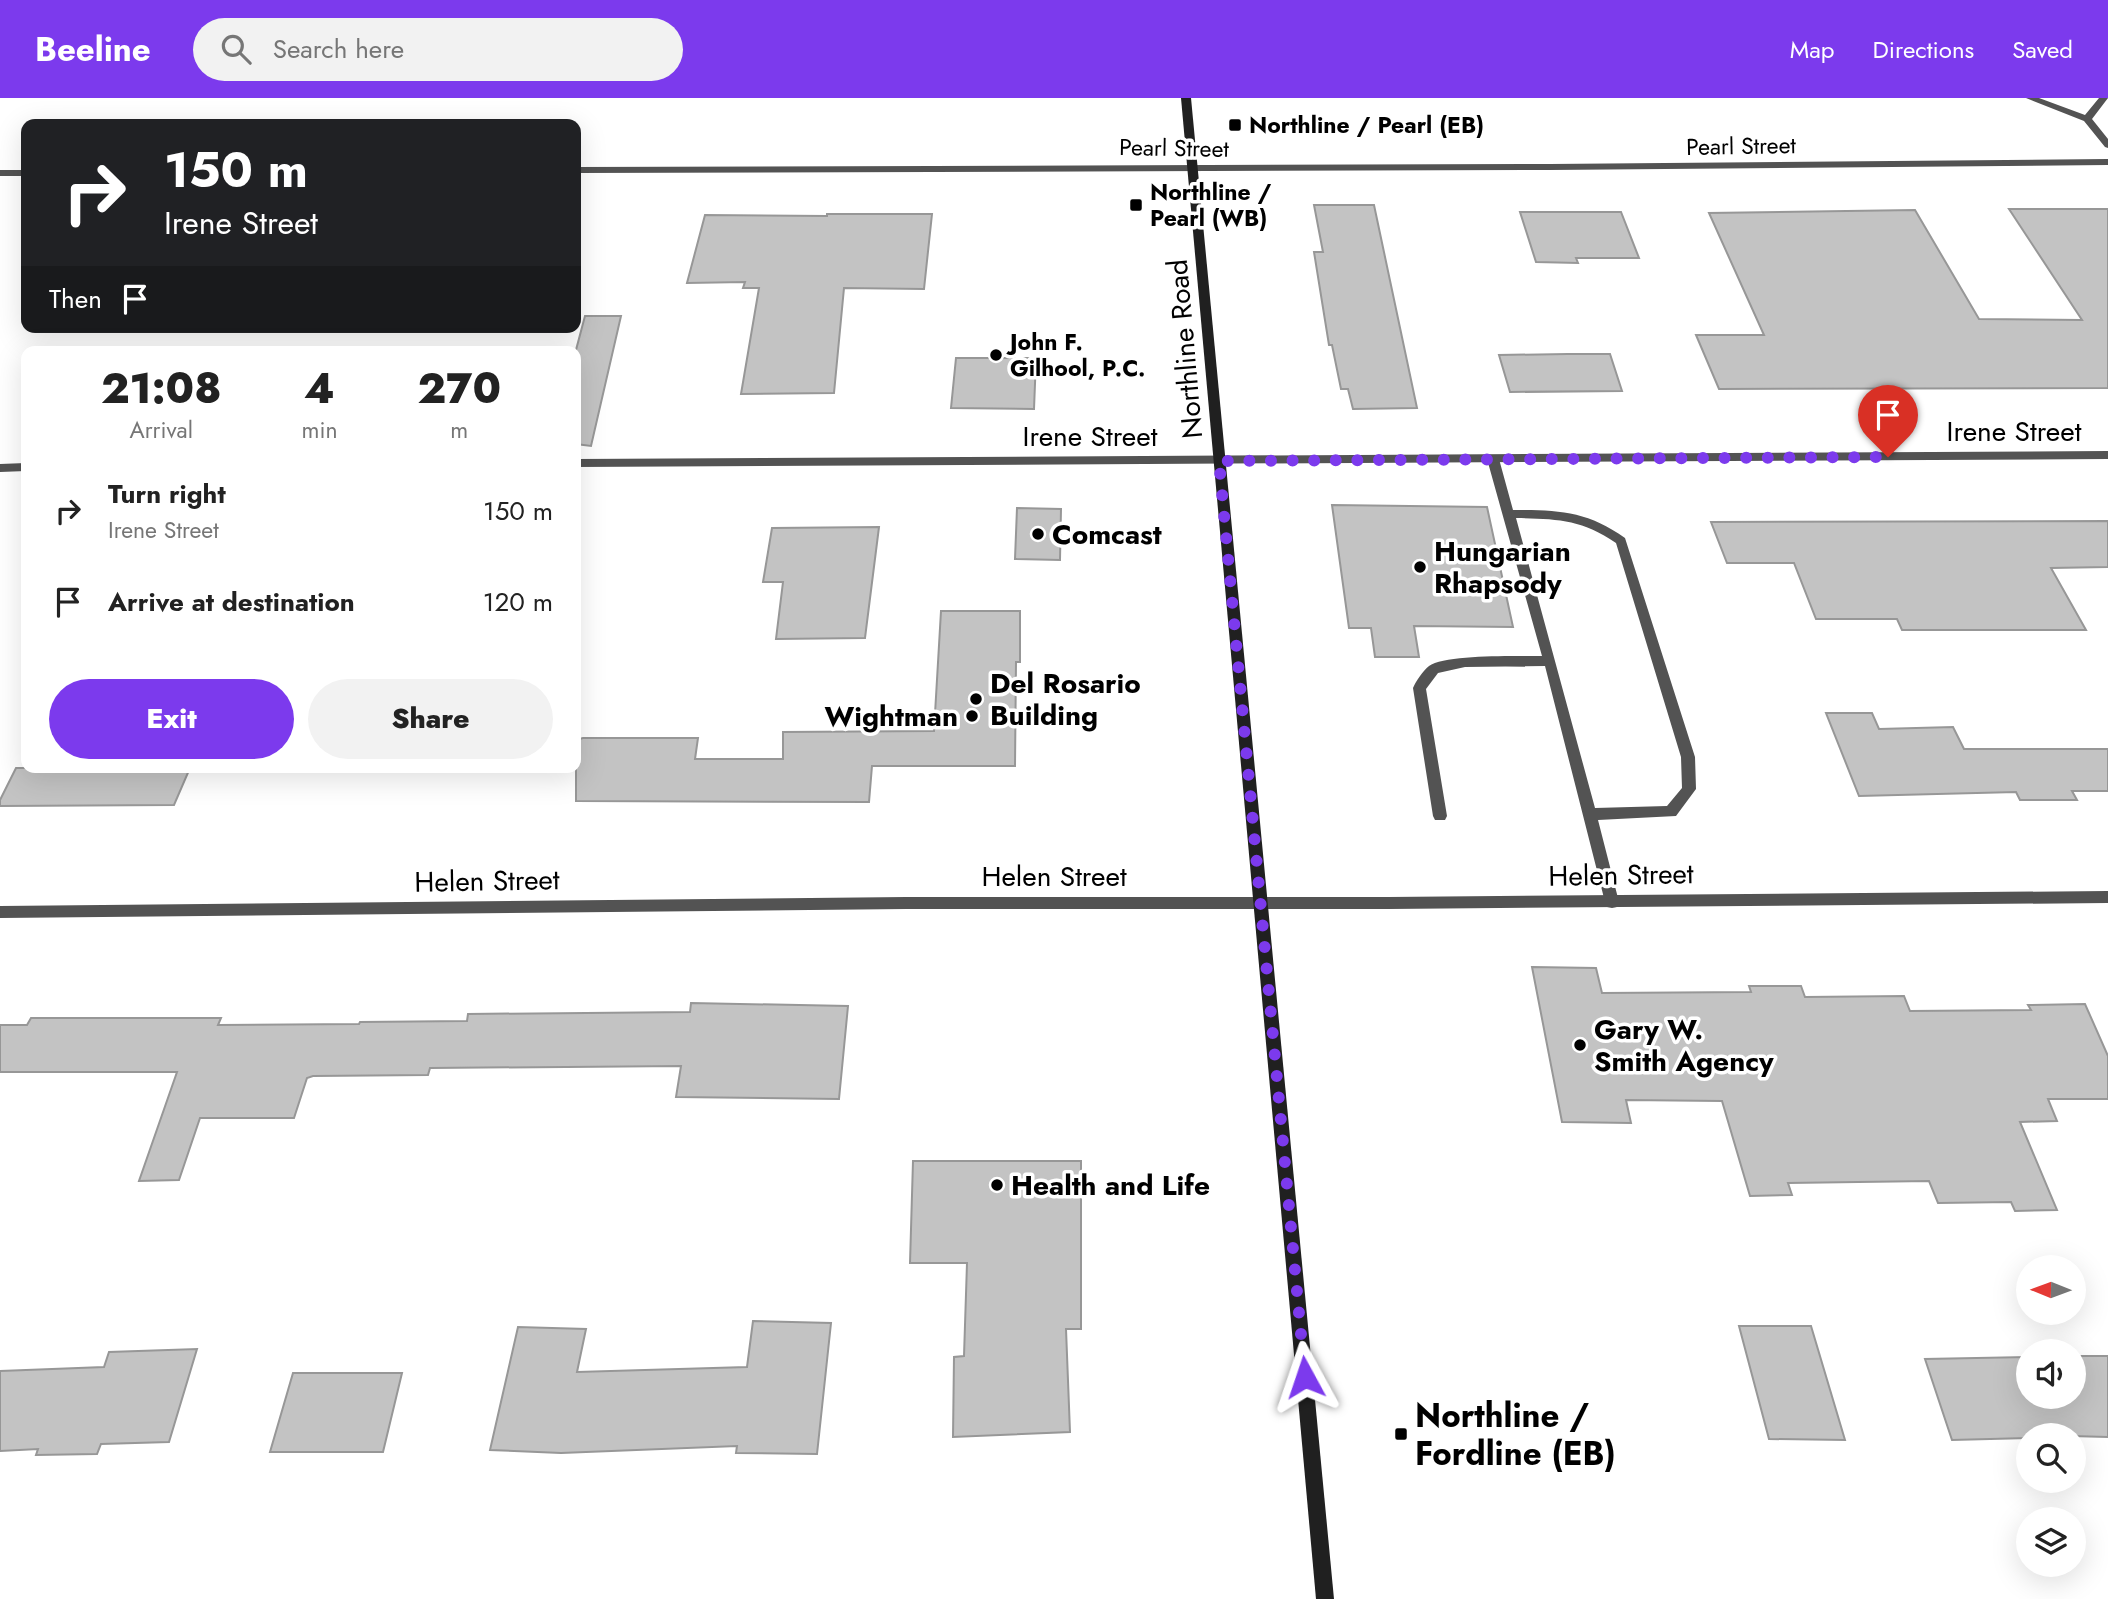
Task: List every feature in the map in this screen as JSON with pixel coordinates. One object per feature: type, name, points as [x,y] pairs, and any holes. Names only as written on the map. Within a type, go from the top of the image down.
[{"type":"main road","name":"Northline Road","points":[[1186,98],[1325,1599]]},
{"type":"street","points":[[2031,98],[2087,119],[2108,145]]},
{"type":"street","points":[[2087,119],[2104,98]]},
{"type":"street","name":"Pearl Street","points":[[581,170],[2108,162]]},
{"type":"street","points":[[0,173],[21,173]]},
{"type":"street","name":"Irene Street","points":[[581,463],[2108,455]]},
{"type":"street","points":[[1493,459],[1550,662],[1612,902]]},
{"type":"street","points":[[0,468],[21,467]]},
{"type":"street","points":[[1508,514],[1574,516],[1600,524],[1621,541],[1688,757],[1689,789],[1671,812],[1589,814]]},
{"type":"street","points":[[1440,816],[1419,688],[1433,668],[1465,662],[1550,662]]},
{"type":"street","name":"Helen Street","points":[[0,912],[906,903],[1612,902],[2108,897]]},
{"type":"building","points":[[1314,205],[1374,205],[1417,408],[1353,409],[1348,389],[1341,389],[1332,345],[1329,345],[1314,252],[1323,252]]},
{"type":"building","points":[[2009,209],[2108,209],[2108,388],[1719,389],[1696,335],[1764,335],[1709,213],[1915,210],[1979,319],[2082,320]]},
{"type":"building","points":[[1520,212],[1621,212],[1639,258],[1576,258],[1578,263],[1536,262]]},
{"type":"building","points":[[932,214],[924,289],[844,288],[834,393],[741,394],[759,288],[743,288],[745,282],[687,283],[705,215]]},
{"type":"building","points":[[585,316],[621,316],[591,446],[581,445],[581,346],[577,346]]},
{"type":"building","points":[[1610,354],[1622,391],[1510,392],[1499,355]]},
{"type":"building","points":[[956,358],[1036,358],[1034,409],[951,408]]},
{"type":"building","name":"Hungarian Rhapsody","points":[[1332,505],[1487,507],[1513,627],[1414,626],[1419,657],[1375,657],[1371,628],[1349,628]]},
{"type":"building","name":"Comcast","points":[[1017,508],[1061,509],[1060,560],[1015,559]]},
{"type":"building","points":[[2108,521],[2108,567],[2051,568],[2086,630],[1902,630],[1897,619],[1816,619],[1794,563],[1727,563],[1711,522]]},
{"type":"building","points":[[879,527],[865,638],[776,639],[783,582],[763,582],[772,528]]},
{"type":"building","points":[[941,611],[1020,611],[1020,662],[1016,662],[1015,766],[872,766],[869,802],[576,801],[576,773],[581,773],[583,738],[698,738],[695,759],[783,759],[783,732],[934,731]]},
{"type":"building","points":[[1826,713],[1872,713],[1879,729],[1953,727],[1964,749],[2108,749],[2108,791],[2072,791],[2077,800],[2020,800],[2016,792],[1859,796]]},
{"type":"building","points":[[16,768],[21,768],[21,773],[188,773],[174,805],[0,806],[0,800]]},
{"type":"building","points":[[1532,967],[1596,968],[1602,993],[1751,992],[1749,986],[1801,986],[1805,997],[1904,996],[1910,1011],[2031,1010],[2028,1005],[2085,1004],[2108,1056],[2108,1099],[2048,1099],[2057,1121],[2020,1122],[2057,1210],[2015,1211],[2011,1202],[1938,1203],[1929,1181],[1788,1183],[1792,1195],[1750,1196],[1722,1101],[1626,1100],[1631,1123],[1562,1122]]},
{"type":"building","points":[[691,1003],[848,1006],[839,1099],[676,1097],[681,1066],[430,1068],[428,1075],[313,1076],[307,1078],[294,1118],[200,1118],[179,1180],[139,1181],[177,1072],[0,1072],[0,1025],[27,1025],[31,1018],[221,1018],[218,1025],[359,1024],[467,1021],[468,1014],[690,1012]]},
{"type":"building","points":[[913,1161],[1081,1161],[1081,1329],[1066,1329],[1070,1432],[953,1437],[954,1357],[964,1356],[967,1263],[910,1263]]},
{"type":"building","points":[[753,1321],[831,1323],[817,1454],[736,1453],[737,1446],[561,1453],[490,1450],[518,1327],[586,1329],[577,1372],[747,1367]]},
{"type":"building","points":[[1739,1326],[1811,1326],[1845,1440],[1769,1439]]},
{"type":"building","points":[[197,1349],[169,1442],[101,1444],[97,1454],[36,1455],[38,1449],[0,1451],[0,1371],[104,1367],[109,1352]]},
{"type":"building","points":[[2086,1356],[2108,1356],[2108,1437],[2086,1436],[2086,1423],[2016,1423],[2016,1438],[1952,1440],[1925,1359],[2016,1357],[2016,1409],[2086,1409]]},
{"type":"building","points":[[293,1373],[402,1373],[383,1452],[270,1452]]},
{"type":"place","name":"Northline / Pearl (EB)","points":[[1235,125]]},
{"type":"place","name":"Northline / Pearl (WB)","points":[[1136,205]]},
{"type":"place","name":"John F. Gilhool, P.C.","points":[[996,355]]},
{"type":"place","name":"Comcast","points":[[1038,534]]},
{"type":"place","name":"Hungarian Rhapsody","points":[[1420,567]]},
{"type":"place","name":"Del Rosario Building","points":[[976,699]]},
{"type":"place","name":"Wightman","points":[[972,716]]},
{"type":"place","name":"Gary W. Smith Agency","points":[[1580,1045]]},
{"type":"place","name":"Health and Life","points":[[997,1185]]},
{"type":"place","name":"Northline / Fordline (EB)","points":[[1401,1434]]},
{"type":"route","points":[[1305,1377],[1219,461],[1888,457]]}]
